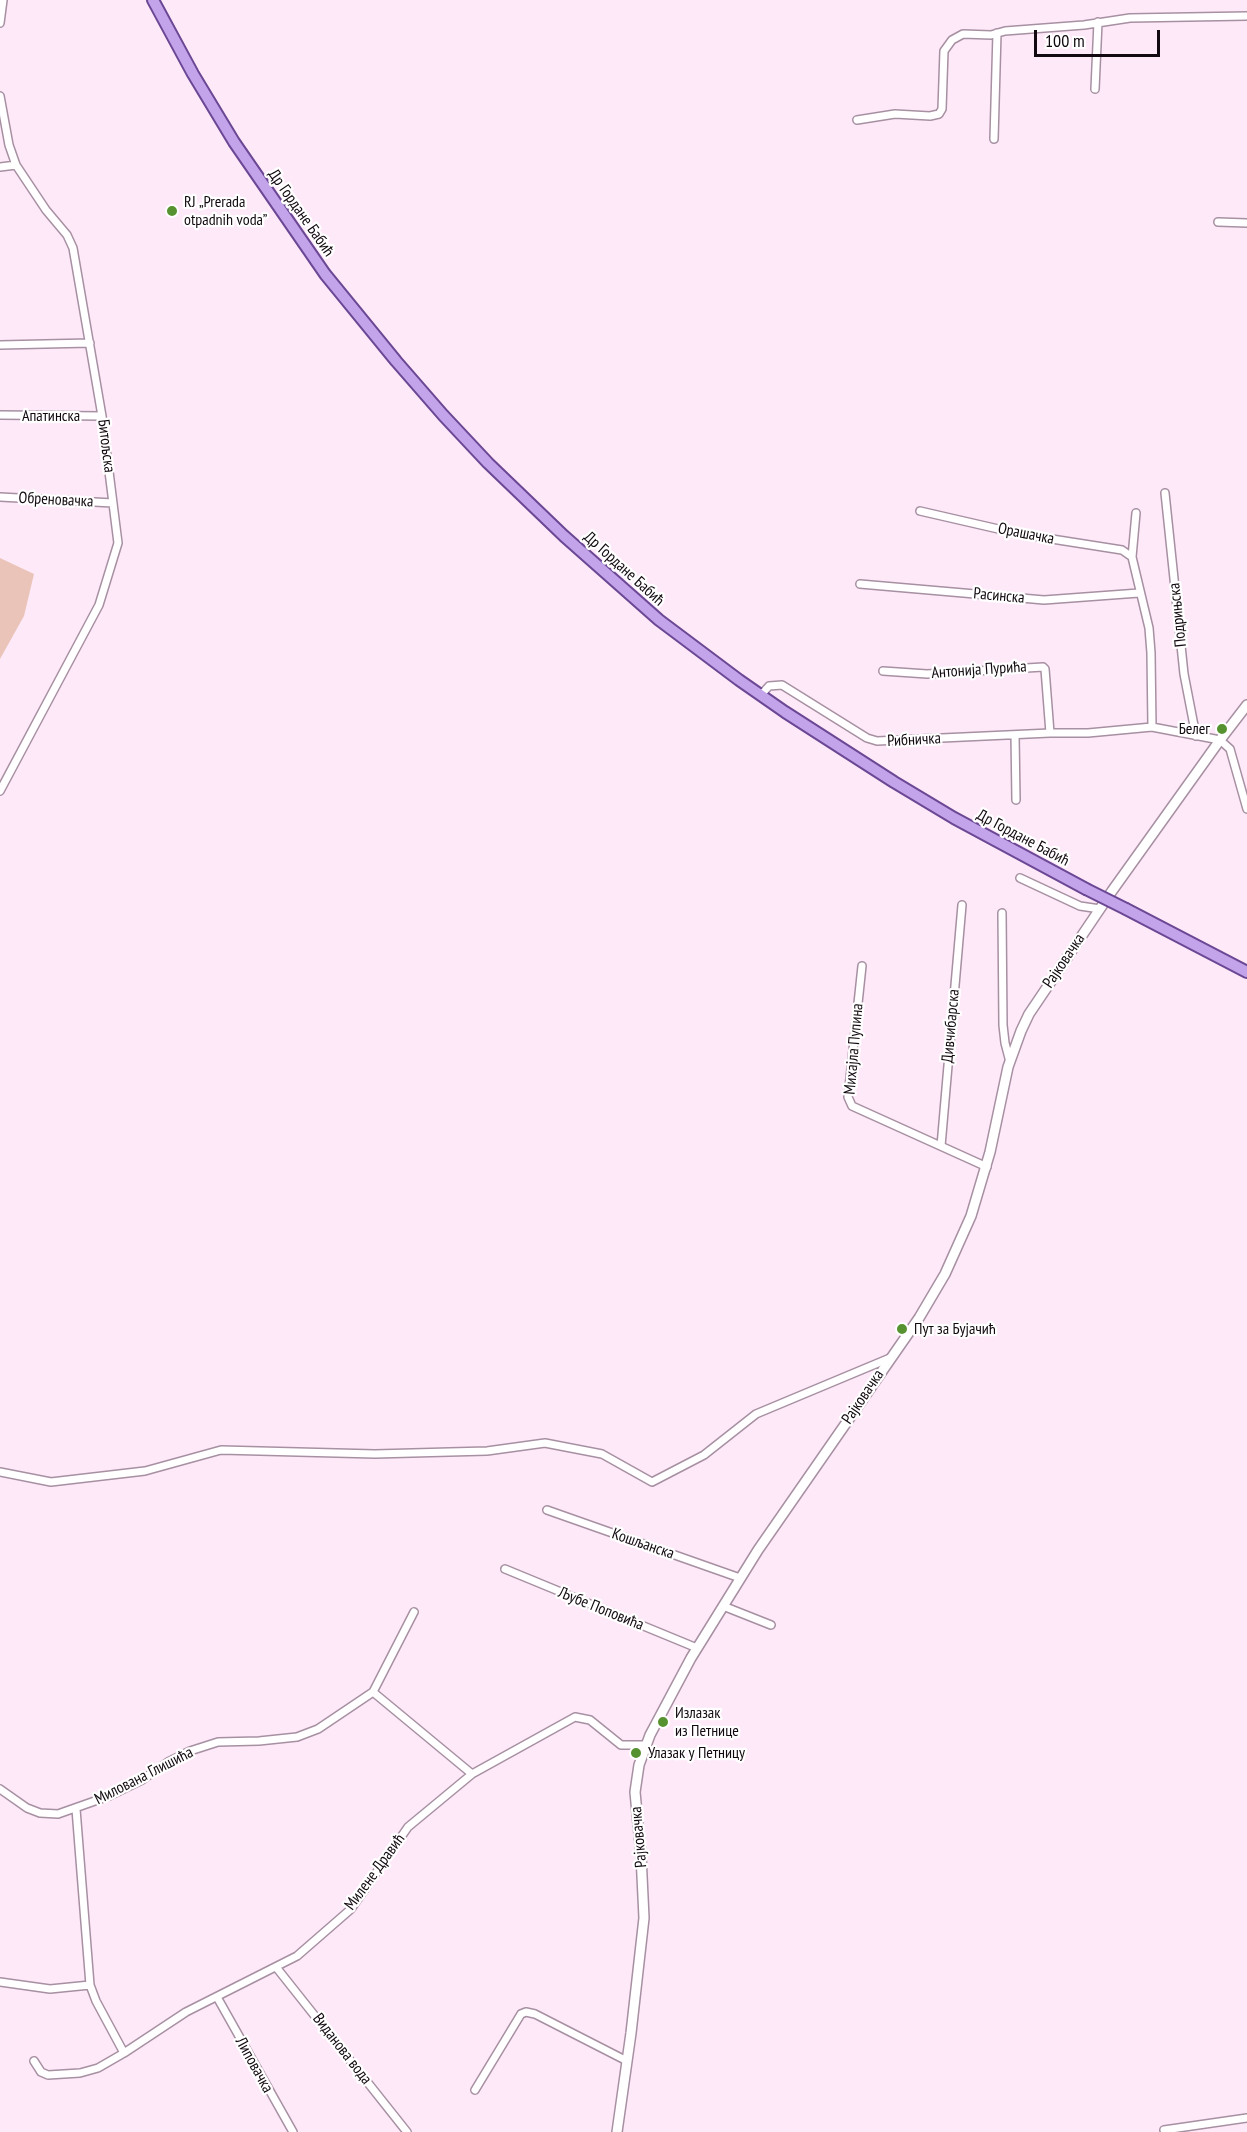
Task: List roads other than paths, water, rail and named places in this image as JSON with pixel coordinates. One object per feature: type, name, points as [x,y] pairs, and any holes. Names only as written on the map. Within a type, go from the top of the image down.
[{"type":"main road","name":"Др Гордане Бабић","points":[[153,0],[225,127],[275,204],[326,274],[396,361],[488,463],[564,536],[659,620],[760,695],[836,746],[954,818],[1247,972]]},
{"type":"main road","name":"Рајковачка","points":[[617,2132],[644,1918],[642,1856],[635,1792],[639,1765],[646,1745],[697,1648],[740,1578],[788,1504],[919,1317],[945,1274],[968,1225],[987,1167],[1010,1062],[1029,1014],[1100,909],[1247,705]]},
{"type":"street","points":[[0,23],[3,0]]},
{"type":"street","points":[[857,120],[895,114],[930,117],[939,114],[942,109],[943,56],[947,45],[963,34],[991,35],[1130,18],[1247,16]]},
{"type":"street","points":[[1095,89],[1098,22]]},
{"type":"street","points":[[994,138],[997,33]]},
{"type":"street","name":"Битољска","points":[[0,96],[9,145],[16,165],[46,210],[67,235],[73,248],[102,416],[118,543],[99,605],[0,791]]},
{"type":"street","points":[[0,167],[16,165]]},
{"type":"street","points":[[1218,222],[1247,223]]},
{"type":"street","points":[[0,345],[90,343]]},
{"type":"street","name":"Апатинска","points":[[0,416],[102,416]]},
{"type":"street","name":"Подрињска","points":[[1165,493],[1183,667],[1196,736]]},
{"type":"street","name":"Обреновачка","points":[[0,497],[113,503]]},
{"type":"street","name":"Орашачка","points":[[920,511],[1020,534],[1122,550],[1132,557]]},
{"type":"street","name":"Подрињска","points":[[1136,513],[1132,557],[1139,593],[1147,616],[1151,644],[1152,727]]},
{"type":"street","name":"Расинска","points":[[860,584],[1044,600],[1139,593]]},
{"type":"street","name":"Антонија Пурића","points":[[884,671],[927,674],[1043,667],[1046,669],[1050,733]]},
{"type":"street","name":"Рибничка","points":[[760,695],[769,686],[782,685],[867,738],[877,741],[1088,733],[1152,727],[1220,740]]},
{"type":"street","points":[[1016,735],[1016,800]]},
{"type":"street","points":[[1220,740],[1230,749],[1247,809]]},
{"type":"street","points":[[1020,878],[1080,906],[1100,909]]},
{"type":"street","name":"Дивчибарска","points":[[941,1146],[962,905]]},
{"type":"street","points":[[1002,913],[1003,1025],[1010,1062]]},
{"type":"street","name":"Михајла Пупина","points":[[862,966],[848,1097],[852,1106],[987,1167]]},
{"type":"street","points":[[0,1472],[51,1482],[145,1471],[221,1450],[375,1454],[487,1451],[545,1443],[602,1454],[652,1482],[704,1455],[756,1414],[890,1358]]},
{"type":"street","name":"Кошљанска","points":[[547,1510],[740,1578]]},
{"type":"street","name":"Љубе Поповића","points":[[505,1569],[697,1648]]},
{"type":"street","points":[[723,1606],[771,1625]]},
{"type":"street","name":"Милована Глишића","points":[[0,1789],[27,1808],[40,1813],[58,1814],[76,1809],[142,1780],[183,1754],[218,1742],[297,1737],[318,1730],[373,1692],[414,1612]]},
{"type":"street","points":[[373,1692],[472,1774]]},
{"type":"street","name":"Милене Дравић","points":[[34,2061],[41,2072],[48,2075],[80,2073],[98,2068],[186,2012],[297,1956],[351,1908],[408,1827],[472,1774],[575,1717],[590,1720],[621,1745],[646,1745]]},
{"type":"street","points":[[76,1809],[90,1985],[96,2001],[124,2052]]},
{"type":"street","name":"Виданова вода","points":[[276,1967],[407,2132]]},
{"type":"street","points":[[0,1982],[50,1989],[90,1985]]},
{"type":"street","name":"Липовачка","points":[[217,1996],[293,2132]]},
{"type":"street","points":[[475,2090],[521,2014],[526,2012],[627,2061]]},
{"type":"street","points":[[1164,2130],[1247,2118]]},
{"type":"place","name":"RJ „Prerada otpadnih voda”","points":[[172,211]]},
{"type":"place","name":"Белег","points":[[1222,729]]},
{"type":"place","name":"Пут за Бујачић","points":[[902,1329]]},
{"type":"place","name":"Излазак из Петнице","points":[[663,1722]]},
{"type":"place","name":"Улазак у Петницу","points":[[636,1753]]}]
